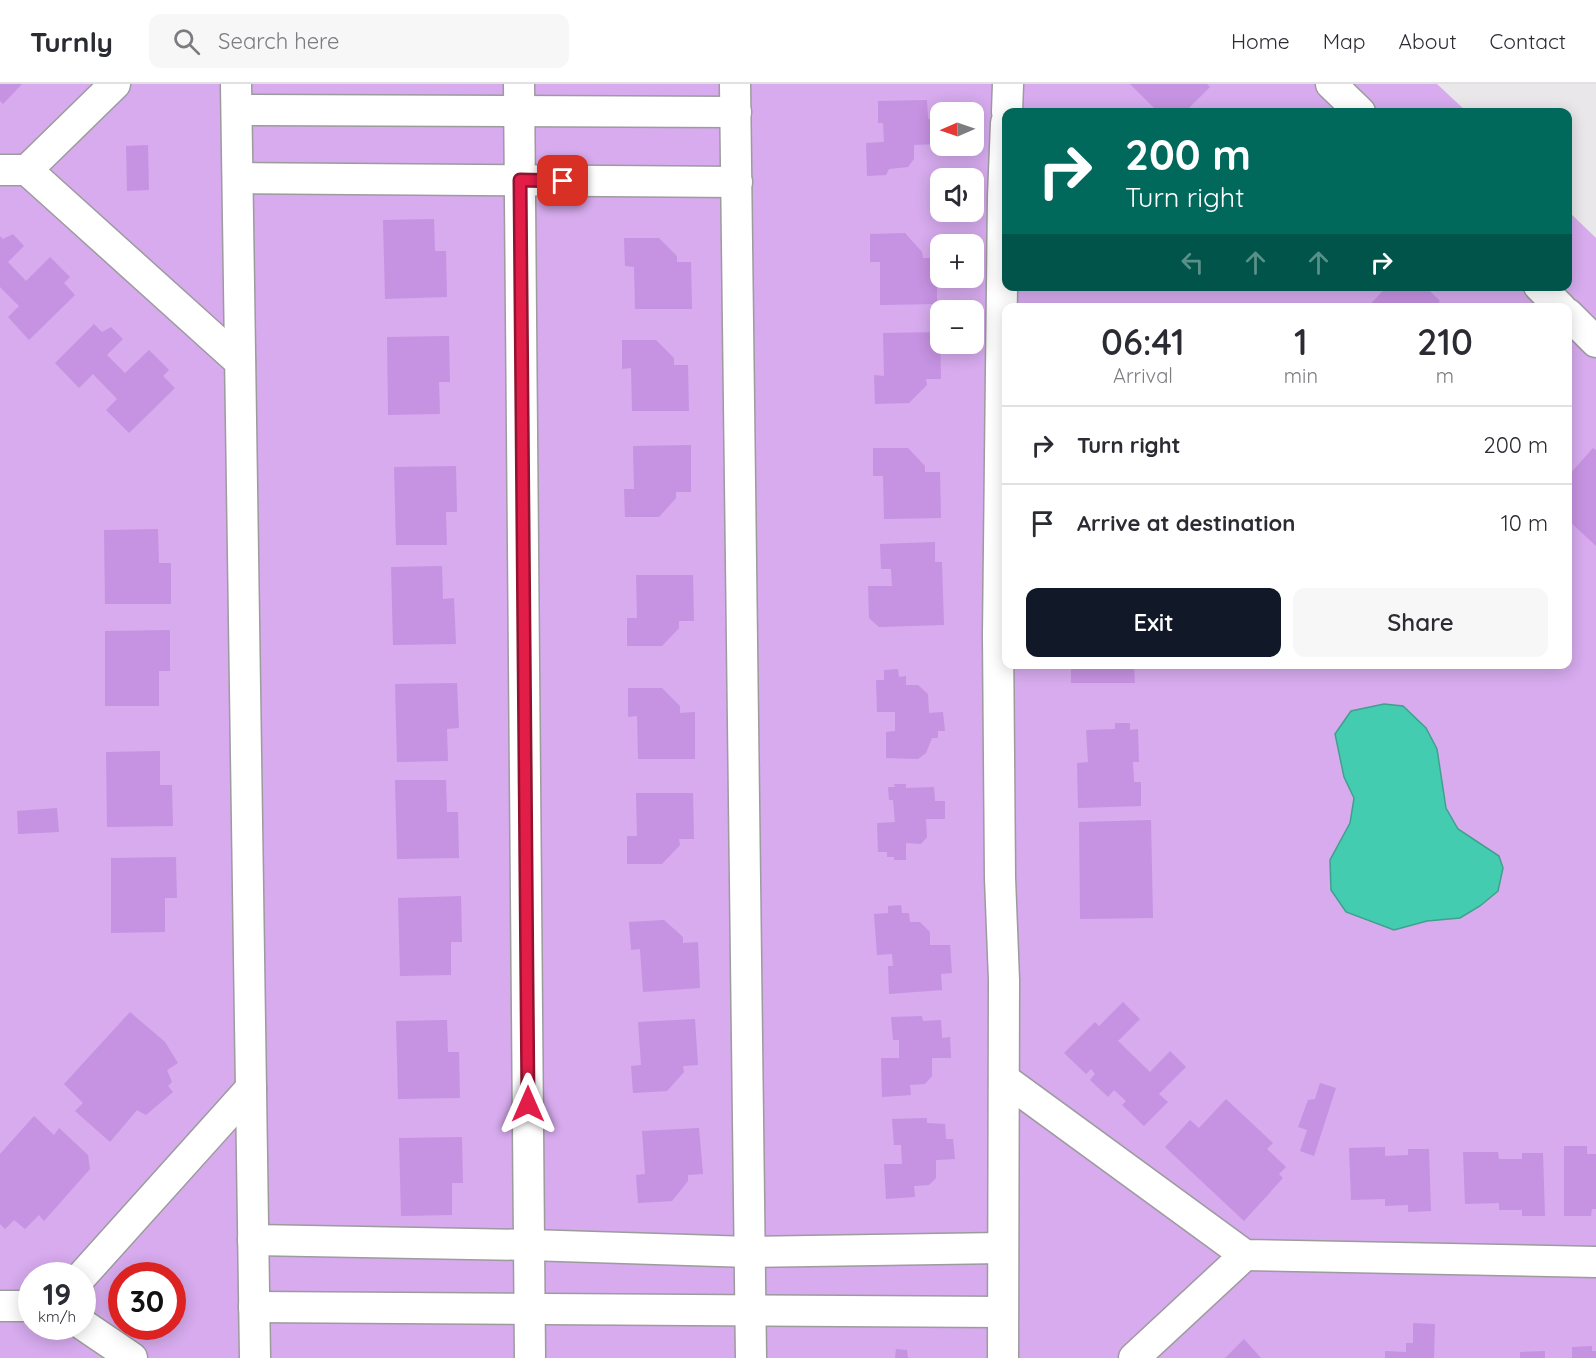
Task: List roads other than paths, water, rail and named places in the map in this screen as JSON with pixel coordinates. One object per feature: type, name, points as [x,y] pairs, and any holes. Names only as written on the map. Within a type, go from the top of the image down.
[{"type":"street","points":[[115,84],[14,170],[240,362]]},
{"type":"street","points":[[1007,108],[1008,84]]},
{"type":"street","points":[[1331,84],[1356,108]]},
{"type":"street","points":[[255,1358],[236,97],[735,98],[752,1358]]},
{"type":"street","points":[[519,98],[530,1358]]},
{"type":"street","points":[[238,178],[737,182]]},
{"type":"street","points":[[1002,284],[998,635],[1000,878],[1005,980],[1003,1358]]},
{"type":"street","points":[[1544,291],[1556,303]]},
{"type":"street","points":[[1572,318],[1596,342]]},
{"type":"street","points":[[1004,1078],[1245,1255],[1596,1262]]},
{"type":"street","points":[[95,1262],[251,1088]]},
{"type":"street","points":[[253,1240],[750,1252],[1002,1248]]},
{"type":"street","points":[[1134,1358],[1245,1255]]},
{"type":"street","points":[[0,1306],[18,1306]]},
{"type":"street","points":[[254,1307],[1002,1312]]},
{"type":"street","points":[[96,1334],[132,1358]]}]
